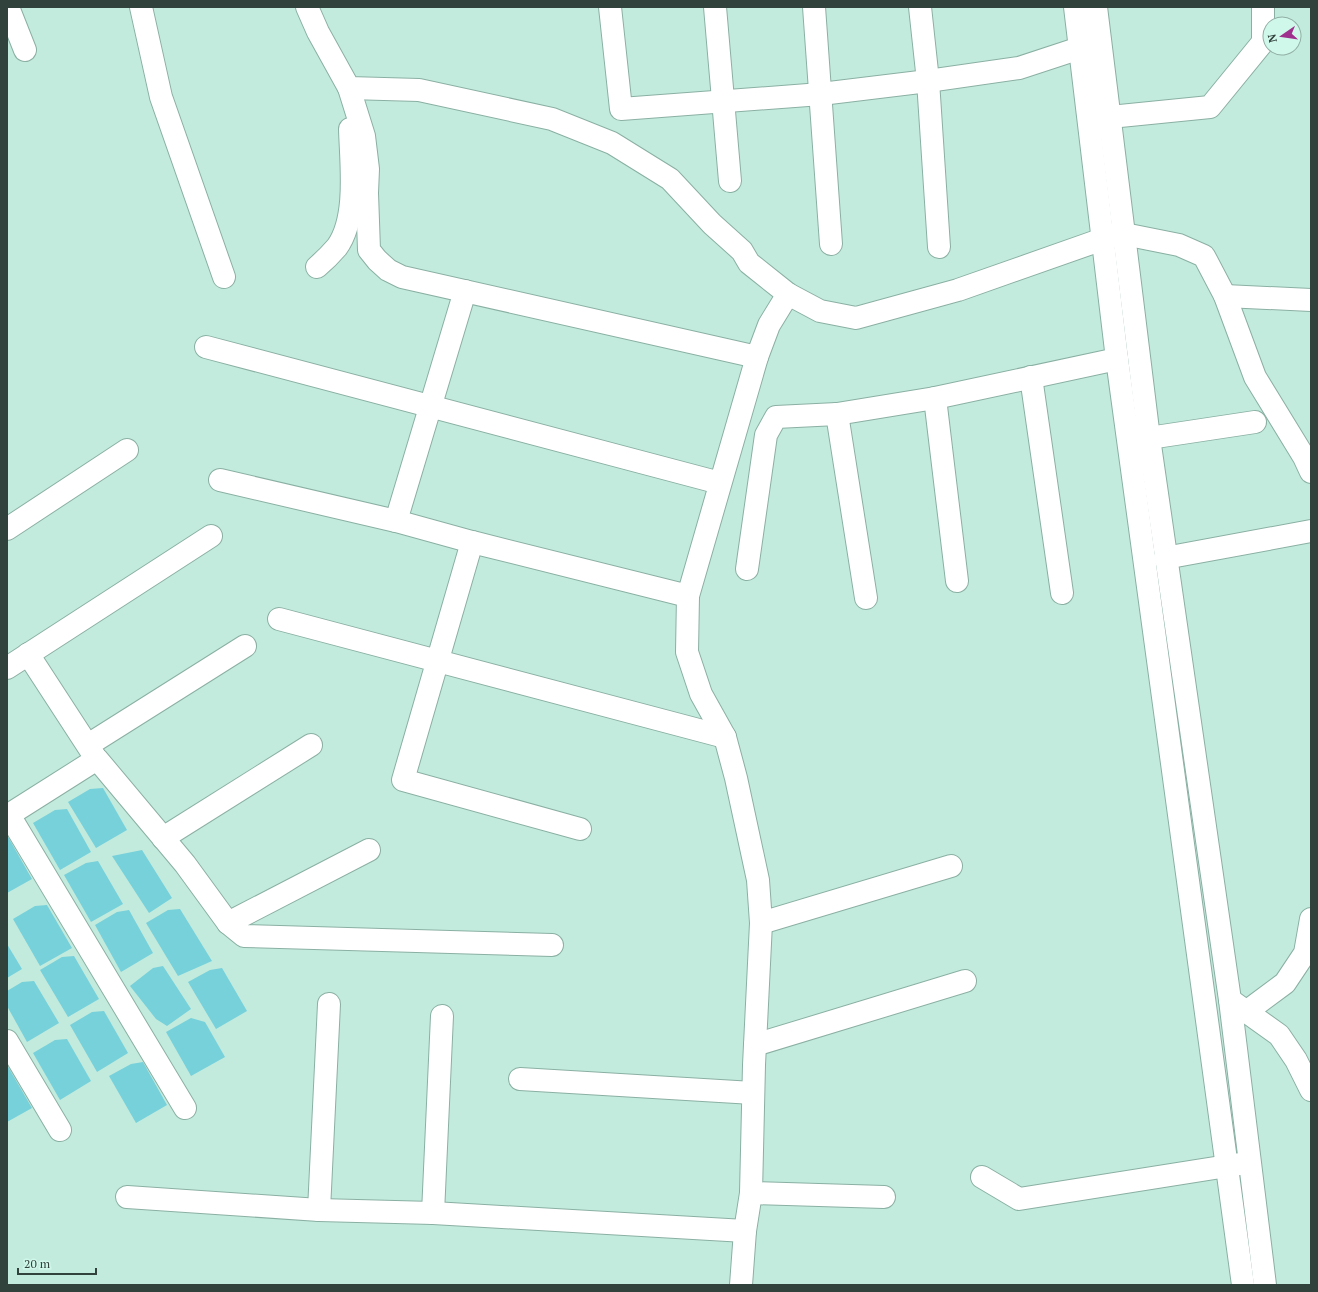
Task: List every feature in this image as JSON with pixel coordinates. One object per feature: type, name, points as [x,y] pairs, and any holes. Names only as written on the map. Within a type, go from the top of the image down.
[{"type":"street","points":[[8,7],[24,50]]},
{"type":"street","points":[[141,7],[162,97],[224,277]]},
{"type":"street","points":[[307,7],[318,32],[349,88],[364,136],[368,169],[367,200],[369,250],[388,270],[402,277],[757,357]]},
{"type":"street","points":[[610,7],[621,109],[821,94],[928,81],[1019,68],[1080,48]]},
{"type":"street","points":[[714,7],[730,181]]},
{"type":"street","points":[[814,7],[831,244]]},
{"type":"street","points":[[920,7],[928,81],[939,247]]},
{"type":"street","points":[[1075,7],[1117,359],[1243,1285]]},
{"type":"street","points":[[1096,7],[1165,558],[1238,1006],[1250,1163],[1265,1285]]},
{"type":"street","points":[[1110,117],[1210,107],[1263,42],[1263,7]]},
{"type":"street","points":[[317,267],[337,246],[346,229],[352,182],[349,88]]},
{"type":"street","points":[[349,88],[419,90],[552,119],[612,143],[670,179],[712,224],[742,251],[749,263],[788,294],[820,311],[856,318],[958,290],[1103,239],[1124,234],[1179,245],[1204,256],[1225,296],[1255,377],[1304,457],[1311,472]]},
{"type":"street","points":[[396,521],[465,291]]},
{"type":"street","points":[[741,1285],[745,1231],[751,1193],[753,1093],[761,923],[758,880],[736,778],[725,737],[701,694],[687,652],[688,596],[757,357],[769,325],[788,294]]},
{"type":"street","points":[[1225,296],[1311,300]]},
{"type":"street","points":[[206,347],[720,483]]},
{"type":"street","points":[[748,569],[766,436],[776,418],[837,414],[935,398],[1117,359]]},
{"type":"street","points":[[1031,377],[1062,594]]},
{"type":"street","points":[[935,398],[958,581]]},
{"type":"street","points":[[837,414],[866,598]]},
{"type":"street","points":[[1149,438],[1255,422]]},
{"type":"street","points":[[7,529],[127,450]]},
{"type":"street","points":[[220,480],[396,521],[472,542],[688,596]]},
{"type":"street","points":[[1165,558],[1311,531]]},
{"type":"street","points":[[7,668],[211,536]]},
{"type":"street","points":[[472,542],[403,780],[580,829]]},
{"type":"street","points":[[279,619],[725,737]]},
{"type":"street","points":[[185,1108],[8,815],[92,752],[245,646]]},
{"type":"street","points":[[28,654],[92,752],[185,864],[228,924],[244,936],[552,945]]},
{"type":"street","points":[[163,838],[310,745]]},
{"type":"street","points":[[228,924],[369,850]]},
{"type":"street","points":[[761,923],[951,866]]},
{"type":"street","points":[[1238,1006],[1285,983],[1305,953],[1311,919]]},
{"type":"street","points":[[755,1045],[965,981]]},
{"type":"street","points":[[319,1210],[329,1004]]},
{"type":"street","points":[[1238,1006],[1279,1035],[1296,1060],[1311,1090]]},
{"type":"street","points":[[433,1213],[442,1016]]},
{"type":"street","points":[[7,1041],[60,1130]]},
{"type":"street","points":[[520,1079],[753,1093]]},
{"type":"street","points":[[982,1177],[1019,1199],[1250,1163]]},
{"type":"street","points":[[751,1193],[884,1196]]},
{"type":"street","points":[[126,1197],[319,1210],[433,1213],[745,1231]]},
{"type":"building","points":[[103,788],[127,830],[96,848],[68,802],[90,789]]},
{"type":"building","points":[[67,809],[91,852],[60,870],[33,823],[55,810]]},
{"type":"building","points":[[7,835],[32,879],[7,893]]},
{"type":"building","points":[[142,850],[172,898],[149,913],[112,856]]},
{"type":"building","points":[[98,861],[123,904],[91,922],[64,875],[86,863]]},
{"type":"building","points":[[47,905],[72,948],[40,966],[13,919],[35,906]]},
{"type":"building","points":[[180,909],[212,961],[178,976],[146,923],[168,910]]},
{"type":"building","points":[[129,910],[153,953],[121,972],[95,925],[117,912]]},
{"type":"building","points":[[7,944],[22,969],[7,978]]},
{"type":"building","points":[[74,956],[99,999],[68,1017],[40,970],[62,957]]},
{"type":"building","points":[[163,966],[191,1009],[167,1026],[156,1019],[130,986],[153,968]]},
{"type":"building","points":[[222,968],[247,1011],[216,1029],[188,982],[210,970]]},
{"type":"building","points":[[34,981],[59,1023],[27,1042],[7,1006],[7,991],[22,982]]},
{"type":"building","points":[[104,1011],[128,1053],[97,1072],[70,1025],[92,1012]]},
{"type":"building","points":[[191,1018],[205,1022],[225,1057],[191,1076],[166,1032]]},
{"type":"building","points":[[67,1039],[91,1081],[60,1100],[33,1053],[55,1040]]},
{"type":"building","points":[[143,1062],[167,1105],[136,1123],[109,1076],[131,1064]]},
{"type":"building","points":[[7,1065],[32,1108],[7,1122]]}]
